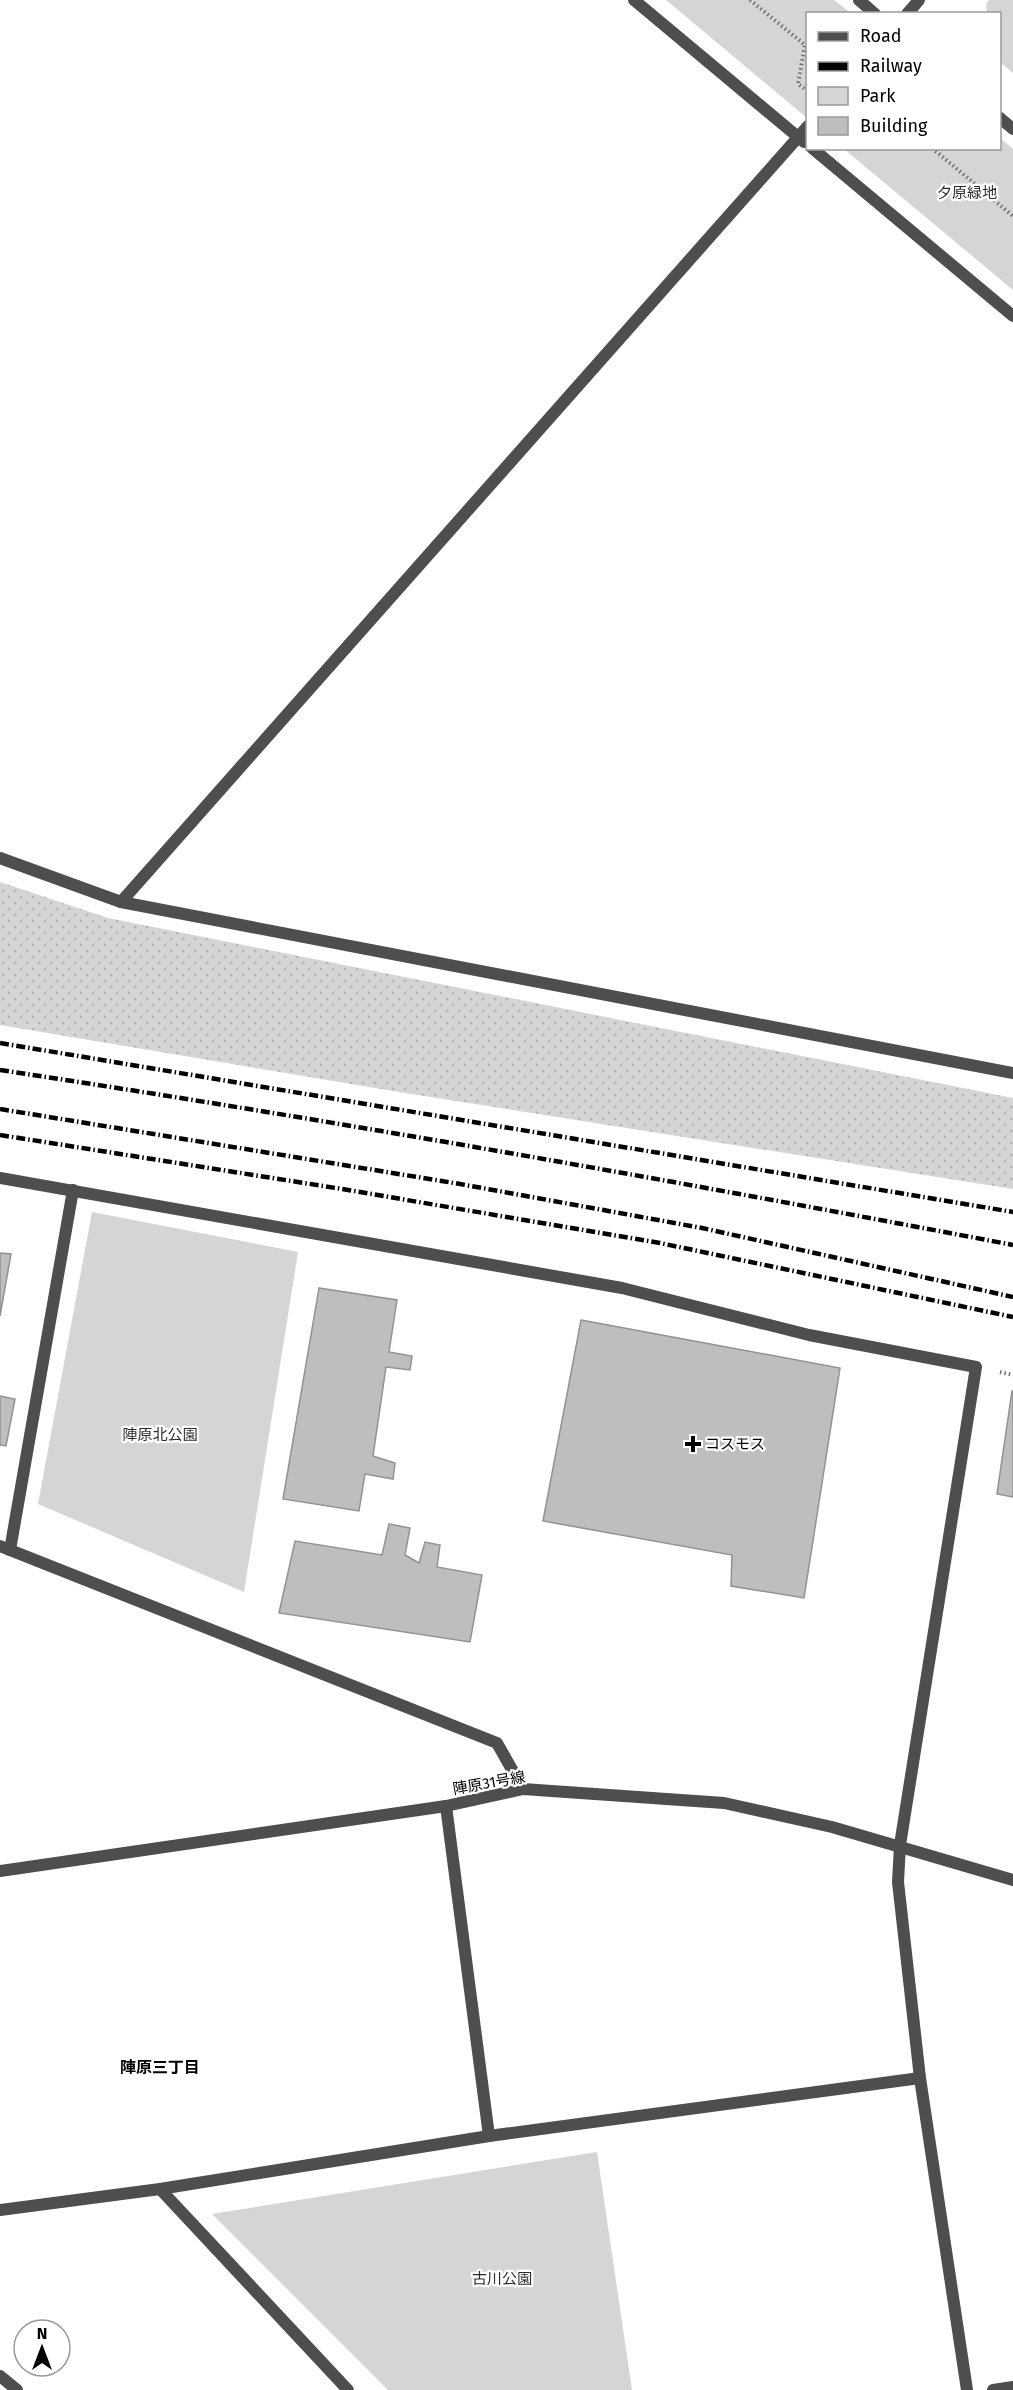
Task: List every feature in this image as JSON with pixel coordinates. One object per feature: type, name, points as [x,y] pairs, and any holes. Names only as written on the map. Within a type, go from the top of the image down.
[{"type":"street","points":[[121,902],[803,141],[634,0]]},
{"type":"street","points":[[858,0],[873,12]]},
{"type":"street","points":[[909,12],[919,0]]},
{"type":"street","points":[[1001,120],[1013,129]]},
{"type":"street","points":[[814,150],[1013,316]]},
{"type":"street","points":[[0,858],[121,902],[1013,1073]]},
{"type":"street","points":[[0,1178],[622,1288],[809,1335],[976,1367],[900,1845],[898,1882],[920,2078],[967,2390]]},
{"type":"street","points":[[73,1190],[5,1548],[497,1743],[523,1789]]},
{"type":"street","name":"陣原31号線","points":[[0,1871],[446,1806],[523,1789],[724,1803],[900,1845],[1013,1880]]},
{"type":"street","points":[[446,1806],[489,2136]]},
{"type":"street","points":[[0,2210],[160,2189],[489,2136],[920,2078]]},
{"type":"street","points":[[160,2189],[348,2390]]},
{"type":"street","points":[[0,2376],[17,2390]]},
{"type":"street","points":[[993,2390],[1013,2387]]},
{"type":"path","points":[[750,0],[805,45],[798,84],[806,90]]},
{"type":"path","points":[[934,150],[1013,216]]},
{"type":"green space","points":[[666,0],[834,0],[850,12],[806,12],[806,117]]},
{"type":"green space","points":[[989,0],[1013,0],[1013,73],[1001,63],[1001,12],[987,12],[986,4]]},
{"type":"green space","name":"夕原緑地","points":[[1001,139],[1013,149],[1013,290],[845,150],[1001,150]]},
{"type":"green space","points":[[0,882],[108,918],[1013,1098],[1013,1189],[399,1092],[0,1025]]},
{"type":"green space","name":"陣原北公園","points":[[92,1212],[298,1252],[244,1592],[38,1504]]},
{"type":"green space","name":"古川公園","points":[[597,2152],[632,2390],[388,2390],[212,2214]]},
{"type":"building","points":[[0,1253],[11,1254],[0,1316]]},
{"type":"building","points":[[319,1288],[397,1300],[389,1352],[412,1356],[410,1370],[386,1367],[373,1456],[395,1463],[393,1479],[365,1474],[359,1511],[283,1499]]},
{"type":"building","name":"コスモス","points":[[581,1320],[840,1368],[804,1598],[731,1586],[732,1555],[543,1521]]},
{"type":"building","points":[[1013,1391],[1013,1497],[997,1494]]},
{"type":"building","points":[[0,1396],[15,1399],[6,1446],[0,1445]]},
{"type":"building","points":[[389,1524],[410,1528],[405,1555],[419,1563],[425,1542],[440,1545],[437,1567],[482,1575],[470,1642],[279,1613],[295,1541],[382,1555]]},
{"type":"railway","points":[[0,1043],[1013,1212]]},
{"type":"railway","points":[[0,1070],[507,1153],[1013,1245]]},
{"type":"railway","points":[[0,1109],[460,1184],[702,1228],[1013,1297]]},
{"type":"railway","points":[[0,1135],[342,1189],[660,1243],[1013,1317]]},
{"type":"place","name":"コスモス","points":[[693,1444]]},
{"type":"district","name":"陣原三丁目","points":[[160,2067]]}]
